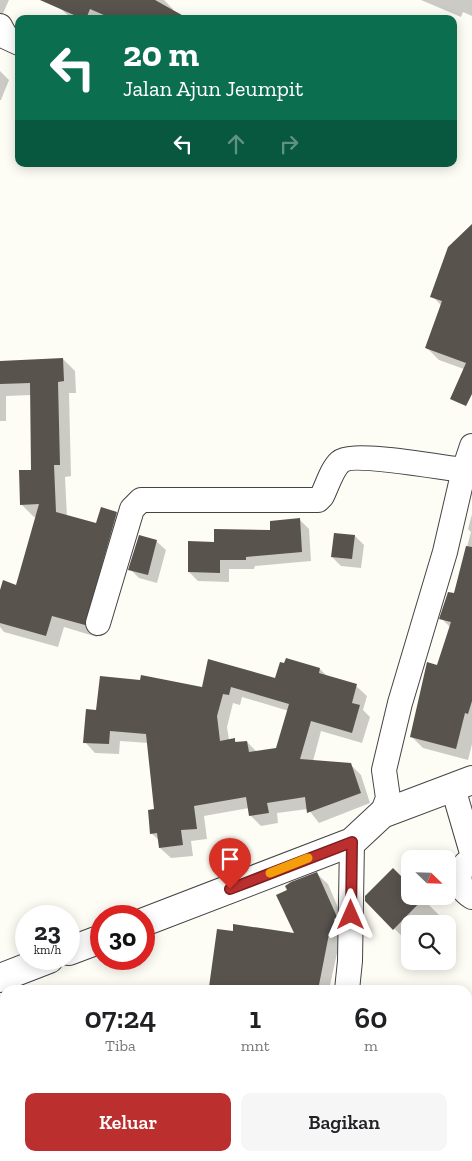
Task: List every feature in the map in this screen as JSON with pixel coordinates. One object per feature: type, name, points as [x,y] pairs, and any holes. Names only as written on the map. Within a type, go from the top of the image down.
[{"type":"street","points":[[0,26],[6,37],[15,41]]},
{"type":"street","points":[[385,806],[384,770],[400,703],[445,552],[464,470],[472,446]]},
{"type":"street","points":[[98,624],[132,509],[141,500],[318,500],[322,496],[338,464],[345,459],[382,459],[464,470]]},
{"type":"street","points":[[155,918],[352,842],[385,806],[462,784],[472,854]]},
{"type":"street","points":[[348,985],[351,952],[352,842]]},
{"type":"street","points":[[472,859],[461,869],[459,876],[460,886],[472,897]]},
{"type":"street","points":[[0,978],[21,970]]},
{"type":"building","points":[[40,0],[155,0],[182,15],[104,15],[90,9],[88,15],[74,15]]},
{"type":"building","points":[[472,224],[472,394],[466,406],[450,399],[466,363],[425,348],[442,301],[430,297],[448,247]]},
{"type":"building","points":[[63,358],[64,381],[58,382],[60,465],[54,465],[56,512],[96,523],[101,507],[117,512],[85,625],[52,616],[46,636],[0,623],[0,590],[3,580],[16,585],[39,504],[20,505],[19,470],[31,470],[30,383],[0,384],[0,361]]},
{"type":"building","points":[[300,518],[302,552],[246,557],[246,560],[220,560],[220,573],[188,572],[188,541],[214,542],[214,529],[270,530],[270,521]]},
{"type":"building","points":[[334,533],[355,535],[352,559],[331,557]]},
{"type":"building","points":[[139,535],[157,540],[148,575],[128,570]]},
{"type":"building","points":[[466,546],[472,547],[472,701],[468,714],[465,713],[456,749],[410,737],[427,662],[437,665],[451,622],[439,619],[448,592],[454,593]]},
{"type":"building","points":[[286,658],[320,668],[319,673],[357,684],[352,703],[360,705],[352,733],[311,721],[300,759],[351,763],[361,793],[307,813],[305,797],[267,803],[269,813],[249,816],[246,797],[194,806],[197,829],[181,830],[183,845],[159,848],[157,833],[150,834],[148,810],[154,809],[146,734],[110,731],[109,744],[83,743],[86,709],[96,710],[100,676],[140,680],[141,675],[202,687],[208,659],[275,678],[280,662],[284,663]],"holes":[[[231,687],[289,704],[276,748],[249,752],[247,741],[235,742],[235,738],[220,741],[217,716],[223,694],[229,695]]]},
{"type":"building","points":[[393,868],[401,876],[401,905],[417,905],[408,915],[401,915],[401,922],[393,930],[365,901],[365,896]]},
{"type":"building","points":[[317,872],[337,917],[334,919],[337,930],[329,934],[319,985],[209,985],[217,929],[233,931],[233,924],[294,933],[276,895],[287,890],[285,886]]},
{"type":"slow traffic","points":[[270,873],[308,858]]},
{"type":"route","points":[[230,889],[352,842],[351,915]]}]
